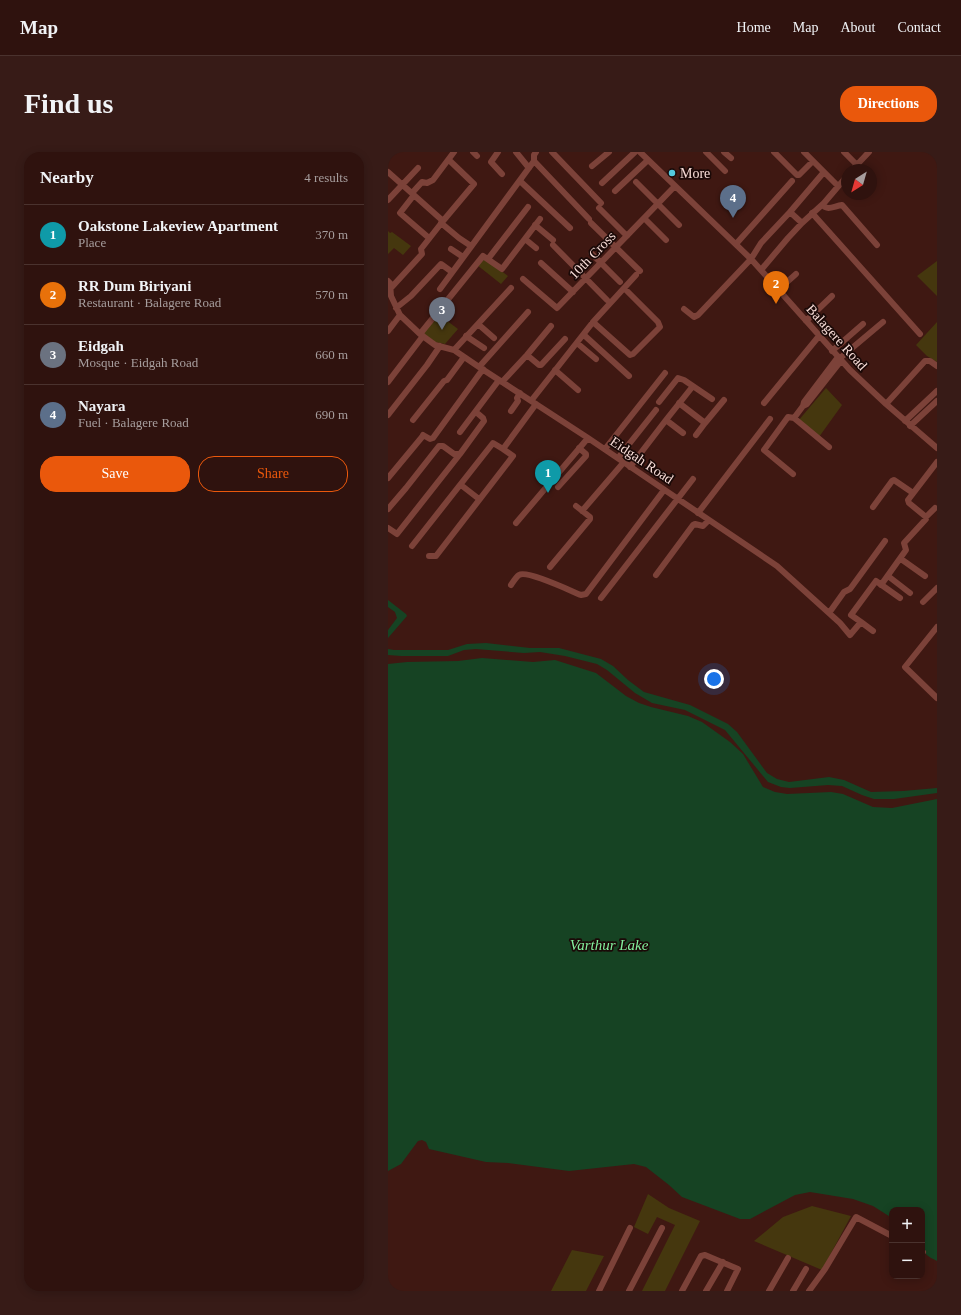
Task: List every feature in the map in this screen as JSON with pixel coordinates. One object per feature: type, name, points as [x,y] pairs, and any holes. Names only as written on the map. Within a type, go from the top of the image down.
[{"type":"street","points":[[429,238],[400,213],[422,182],[427,183],[433,180],[454,152]]},
{"type":"street","points":[[498,152],[492,162],[502,174]]},
{"type":"street","points":[[516,152],[528,168]]},
{"type":"street","points":[[440,289],[520,181],[534,161],[534,154],[536,152]]},
{"type":"street","points":[[552,152],[627,236]]},
{"type":"street","points":[[592,166],[609,152]]},
{"type":"street","points":[[602,183],[635,152]]},
{"type":"street","name":"Balagere Road","points":[[640,152],[751,259],[850,370],[908,424],[937,448]]},
{"type":"street","points":[[706,152],[725,171]]},
{"type":"street","points":[[724,152],[731,158]]},
{"type":"street","points":[[774,152],[797,175],[799,175],[813,161]]},
{"type":"street","points":[[806,152],[838,186]]},
{"type":"street","points":[[844,152],[852,164]]},
{"type":"street","points":[[858,164],[869,152]]},
{"type":"street","points":[[389,291],[422,254],[421,249],[429,238],[474,184],[449,160]]},
{"type":"street","points":[[615,191],[648,160]]},
{"type":"street","points":[[502,449],[555,370],[593,322],[638,273],[534,161]]},
{"type":"street","points":[[388,200],[418,168]]},
{"type":"street","points":[[684,309],[694,317],[698,315],[751,259],[762,243],[824,172]]},
{"type":"street","points":[[389,174],[471,246]]},
{"type":"street","points":[[520,181],[570,228]]},
{"type":"street","points":[[636,182],[679,225]]},
{"type":"street","points":[[736,244],[792,182]]},
{"type":"street","points":[[761,270],[788,238],[812,213],[822,205],[841,183]]},
{"type":"street","name":"10th Cross","points":[[523,279],[557,308],[676,186]]},
{"type":"street","points":[[822,205],[829,209],[842,205],[877,245]]},
{"type":"street","points":[[488,259],[528,207]]},
{"type":"street","points":[[790,212],[802,223]]},
{"type":"street","points":[[812,213],[920,334]]},
{"type":"street","points":[[644,218],[666,240]]},
{"type":"street","points":[[388,382],[421,335],[480,259],[484,256],[502,269],[540,219]]},
{"type":"street","points":[[535,225],[553,242],[607,300]]},
{"type":"street","points":[[525,239],[536,248]]},
{"type":"street","points":[[451,249],[463,257]]},
{"type":"street","points":[[591,253],[620,282]]},
{"type":"street","points":[[541,262],[573,292]]},
{"type":"street","points":[[396,308],[411,296],[441,264],[452,272]]},
{"type":"street","points":[[778,290],[796,274]]},
{"type":"street","name":"Eidgah Road","points":[[388,281],[390,283],[389,291],[400,315],[421,335],[435,345],[454,350],[464,356],[605,449],[777,566],[840,623],[850,635],[861,622]]},
{"type":"street","points":[[454,350],[511,288]]},
{"type":"street","points":[[593,322],[630,355],[633,354],[660,327],[658,322],[624,288]]},
{"type":"street","points":[[806,321],[832,296]]},
{"type":"street","points":[[388,478],[422,436],[424,435],[430,439],[433,438],[481,368],[528,312]]},
{"type":"street","points":[[388,331],[400,315]]},
{"type":"street","points":[[794,418],[803,406],[804,402],[839,359],[883,322]]},
{"type":"street","points":[[478,324],[494,338]]},
{"type":"street","points":[[832,351],[863,324]]},
{"type":"street","points":[[460,432],[501,381],[527,355],[551,326]]},
{"type":"street","points":[[584,335],[629,376]]},
{"type":"street","points":[[466,336],[484,348]]},
{"type":"street","points":[[764,403],[819,336]]},
{"type":"street","points":[[527,355],[541,366],[565,339]]},
{"type":"street","points":[[577,343],[596,359]]},
{"type":"street","points":[[388,415],[440,346]]},
{"type":"street","points":[[413,420],[444,381],[447,380],[464,356]]},
{"type":"street","points":[[886,404],[925,361],[930,361],[937,366]]},
{"type":"street","points":[[555,370],[578,390]]},
{"type":"street","points":[[605,449],[665,373]]},
{"type":"street","points":[[659,402],[678,378],[694,386],[712,399]]},
{"type":"street","points":[[630,467],[679,403],[694,386]]},
{"type":"street","points":[[908,424],[937,391]]},
{"type":"street","points":[[511,412],[518,401],[517,398],[520,393]]},
{"type":"street","points":[[696,435],[724,400]]},
{"type":"street","points":[[908,424],[937,401]]},
{"type":"street","points":[[679,403],[705,423]]},
{"type":"street","points":[[618,458],[656,410]]},
{"type":"street","points":[[388,528],[396,534],[460,454],[484,421],[484,418],[476,412]]},
{"type":"street","points":[[794,474],[764,449],[788,417],[794,418],[829,448]]},
{"type":"street","points":[[698,513],[770,419]]},
{"type":"street","points":[[666,420],[683,434]]},
{"type":"street","points":[[516,523],[588,438]]},
{"type":"street","points":[[412,546],[493,444],[513,456],[436,556],[429,556]]},
{"type":"street","points":[[388,509],[439,446],[443,446],[454,454],[460,454]]},
{"type":"street","points":[[558,487],[586,456],[586,454],[579,448]]},
{"type":"street","points":[[582,511],[624,462]]},
{"type":"street","points":[[926,517],[909,503],[908,500],[937,462]]},
{"type":"street","points":[[601,598],[692,479]]},
{"type":"street","points":[[873,507],[894,480],[913,493]]},
{"type":"street","points":[[461,485],[479,500]]},
{"type":"street","points":[[511,585],[519,575],[525,574],[534,576],[581,595],[586,594],[664,490]]},
{"type":"street","points":[[550,567],[590,520],[590,517],[576,506]]},
{"type":"street","points":[[881,585],[906,550],[904,543],[935,508]]},
{"type":"street","points":[[656,575],[693,525],[704,526],[708,520]]},
{"type":"street","points":[[829,613],[844,592],[850,589],[884,541]]},
{"type":"street","points":[[901,559],[925,576]]},
{"type":"street","points":[[888,576],[910,593]]},
{"type":"street","points":[[873,631],[851,615],[876,581],[900,598]]},
{"type":"street","points":[[923,602],[937,588]]},
{"type":"street","points":[[937,627],[905,667],[937,698]]},
{"type":"street","points":[[809,1291],[825,1270],[856,1217],[889,1234]]},
{"type":"street","points":[[599,1291],[630,1228]]},
{"type":"street","points":[[629,1291],[662,1228]]},
{"type":"street","points":[[682,1291],[704,1255],[738,1269],[727,1291]]},
{"type":"street","points":[[769,1291],[788,1258]]},
{"type":"street","points":[[706,1291],[723,1262]]},
{"type":"street","points":[[793,1291],[806,1269]]},
{"type":"shaded area","points":[[388,231],[390,233],[392,232],[411,246],[403,255],[394,248],[388,254]]},
{"type":"shaded area","points":[[483,257],[508,276],[501,284],[477,265]]},
{"type":"shaded area","points":[[937,261],[937,296],[917,276]]},
{"type":"shaded area","points":[[438,314],[458,329],[445,344],[435,342],[423,333]]},
{"type":"shaded area","points":[[937,322],[937,362],[927,356],[916,345]]},
{"type":"shaded area","points":[[826,388],[842,405],[819,437],[798,421]]},
{"type":"shaded area","points":[[648,1194],[669,1208],[700,1221],[665,1291],[642,1291],[675,1225],[657,1217],[648,1234],[634,1227]]},
{"type":"shaded area","points":[[812,1206],[851,1216],[822,1270],[754,1241],[783,1217]]},
{"type":"shaded area","points":[[572,1250],[604,1256],[586,1291],[551,1291]]},
{"type":"water","points":[[388,600],[407,616],[388,638],[388,630],[397,618],[395,612],[388,607]]},
{"type":"water","points":[[486,643],[530,648],[559,648],[601,659],[613,666],[644,692],[690,705],[728,724],[737,732],[767,773],[777,779],[789,782],[829,777],[844,780],[871,792],[937,788],[937,793],[894,799],[874,799],[842,786],[828,785],[790,788],[781,787],[768,782],[725,730],[685,710],[652,703],[635,693],[607,670],[597,664],[565,656],[540,652],[524,653],[476,649],[464,650],[448,656],[388,655],[388,649],[448,650],[467,644]]},
{"type":"water","name":"Varthur Lake","points":[[482,658],[533,662],[555,660],[596,673],[626,696],[639,703],[688,716],[702,722],[730,742],[743,754],[763,787],[775,792],[787,794],[831,792],[843,794],[873,807],[892,808],[937,799],[937,1261],[928,1256],[925,1252],[925,1207],[889,1207],[889,1216],[873,1206],[853,1199],[810,1192],[795,1195],[750,1219],[740,1219],[682,1197],[646,1167],[634,1164],[569,1171],[508,1163],[486,1162],[429,1149],[426,1142],[422,1140],[418,1141],[401,1164],[388,1171],[388,664],[458,661]]},
{"type":"place","name":"More","points":[[672,173]]},
{"type":"place","name":"Nayara","points":[[733,218]]},
{"type":"place","name":"RR Dum Biriyani","points":[[776,304]]},
{"type":"place","name":"Eidgah","points":[[442,330]]},
{"type":"place","name":"Oakstone Lakeview Apartment","points":[[548,493]]}]
